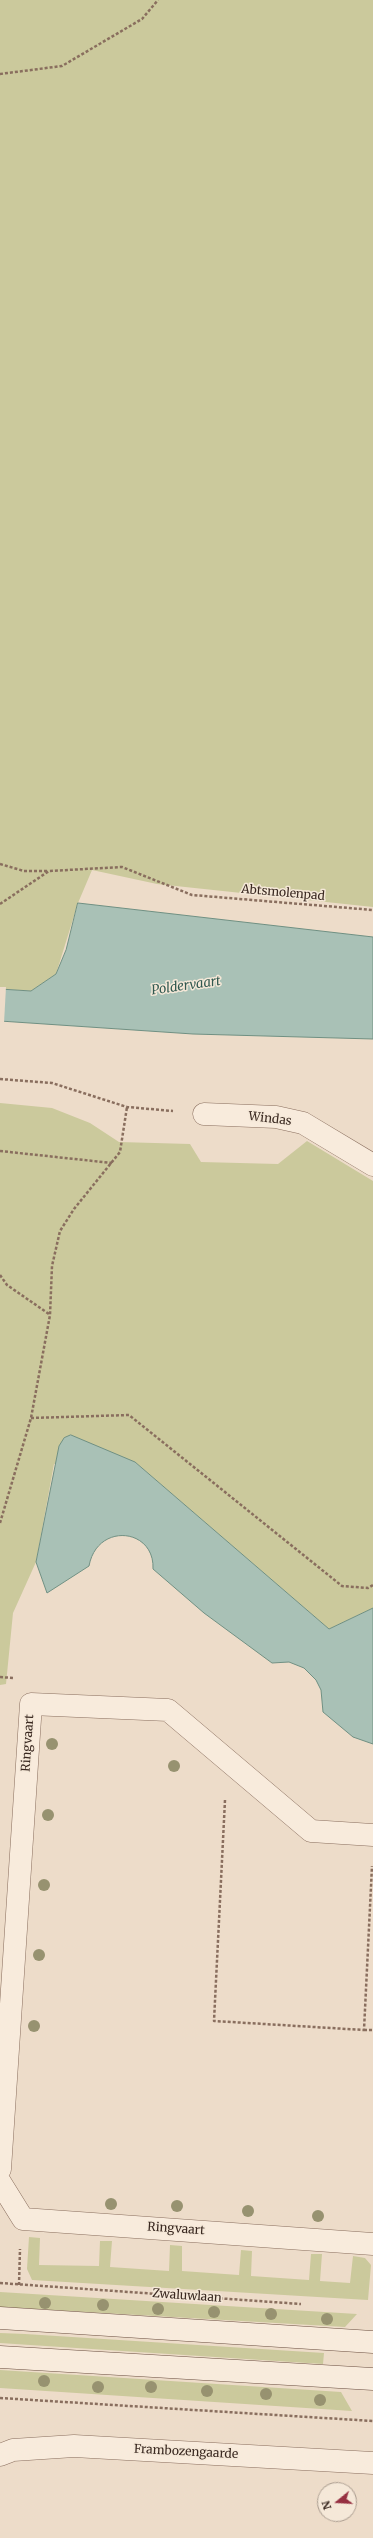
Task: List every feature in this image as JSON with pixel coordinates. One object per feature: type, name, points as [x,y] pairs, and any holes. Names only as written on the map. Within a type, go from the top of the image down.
[{"type":"street","name":"Windas","points":[[204,1114],[276,1117],[303,1123],[373,1165]]},
{"type":"street","name":"Ringvaart","points":[[0,2169],[31,1704],[168,1710],[232,1762],[311,1831],[373,1835]]},
{"type":"street","name":"Ringvaart","points":[[0,2182],[23,2219],[373,2244]]},
{"type":"street","points":[[0,2318],[373,2342]]},
{"type":"street","points":[[0,2357],[373,2379]]},
{"type":"street","name":"Frambozengaarde","points":[[0,2455],[13,2450],[74,2446],[373,2463]]},
{"type":"path","points":[[0,74],[62,66],[142,19],[158,0]]},
{"type":"path","name":"Abtsmolenpad","points":[[0,864],[24,871],[49,872],[122,867],[192,894],[373,910]]},
{"type":"path","points":[[0,904],[49,872]]},
{"type":"path","points":[[0,1079],[52,1083],[127,1107],[204,1114]]},
{"type":"path","points":[[0,1523],[31,1418],[50,1315],[52,1266],[60,1232],[74,1209],[120,1152],[127,1107]]},
{"type":"path","points":[[0,1151],[112,1163]]},
{"type":"path","points":[[0,1275],[7,1284],[50,1315]]},
{"type":"path","points":[[31,1418],[129,1415],[342,1586],[368,1588],[373,1585]]},
{"type":"path","points":[[232,1762],[226,1798],[214,2021],[373,2030]]},
{"type":"path","points":[[364,2030],[372,1863]]},
{"type":"path","name":"Zwaluwlaan","points":[[0,2284],[302,2304]]},
{"type":"path","points":[[0,2398],[373,2421]]},
{"type":"shaded area","points":[[0,0],[373,0],[373,907],[157,884],[92,870],[78,903],[56,974],[31,991],[0,989]]},
{"type":"shaded area","points":[[0,1103],[52,1108],[90,1123],[119,1142],[190,1144],[201,1162],[278,1164],[307,1141],[373,1181],[373,1608],[329,1629],[135,1462],[54,1464],[36,1562],[13,1613],[6,1684],[0,1685]]},
{"type":"shaded area","points":[[29,2237],[40,2238],[39,2265],[99,2266],[100,2241],[112,2241],[110,2267],[169,2271],[170,2245],[182,2246],[182,2271],[239,2275],[241,2250],[252,2251],[251,2276],[309,2280],[311,2254],[322,2254],[320,2281],[350,2283],[353,2256],[365,2258],[371,2265],[368,2300],[32,2280],[27,2269]]},
{"type":"shaded area","points":[[0,2292],[357,2314],[345,2327],[0,2307]]},
{"type":"shaded area","points":[[0,2333],[324,2353],[323,2364],[0,2343]]},
{"type":"shaded area","points":[[0,2370],[341,2392],[352,2411],[0,2388]]},
{"type":"water","name":"Poldervaart","points":[[78,903],[373,937],[373,1039],[193,1034],[0,1021],[0,989],[31,991],[56,974],[66,950]]},
{"type":"water","points":[[71,1435],[135,1462],[329,1629],[373,1608],[373,1744],[353,1737],[323,1712],[321,1690],[316,1680],[304,1668],[289,1662],[272,1663],[204,1613],[153,1569],[151,1555],[145,1545],[136,1538],[125,1536],[113,1537],[103,1542],[94,1552],[89,1566],[47,1593],[36,1562],[59,1446],[64,1438]]},
{"type":"pier","points":[[0,987],[6,987],[4,1023],[0,1023]]}]
